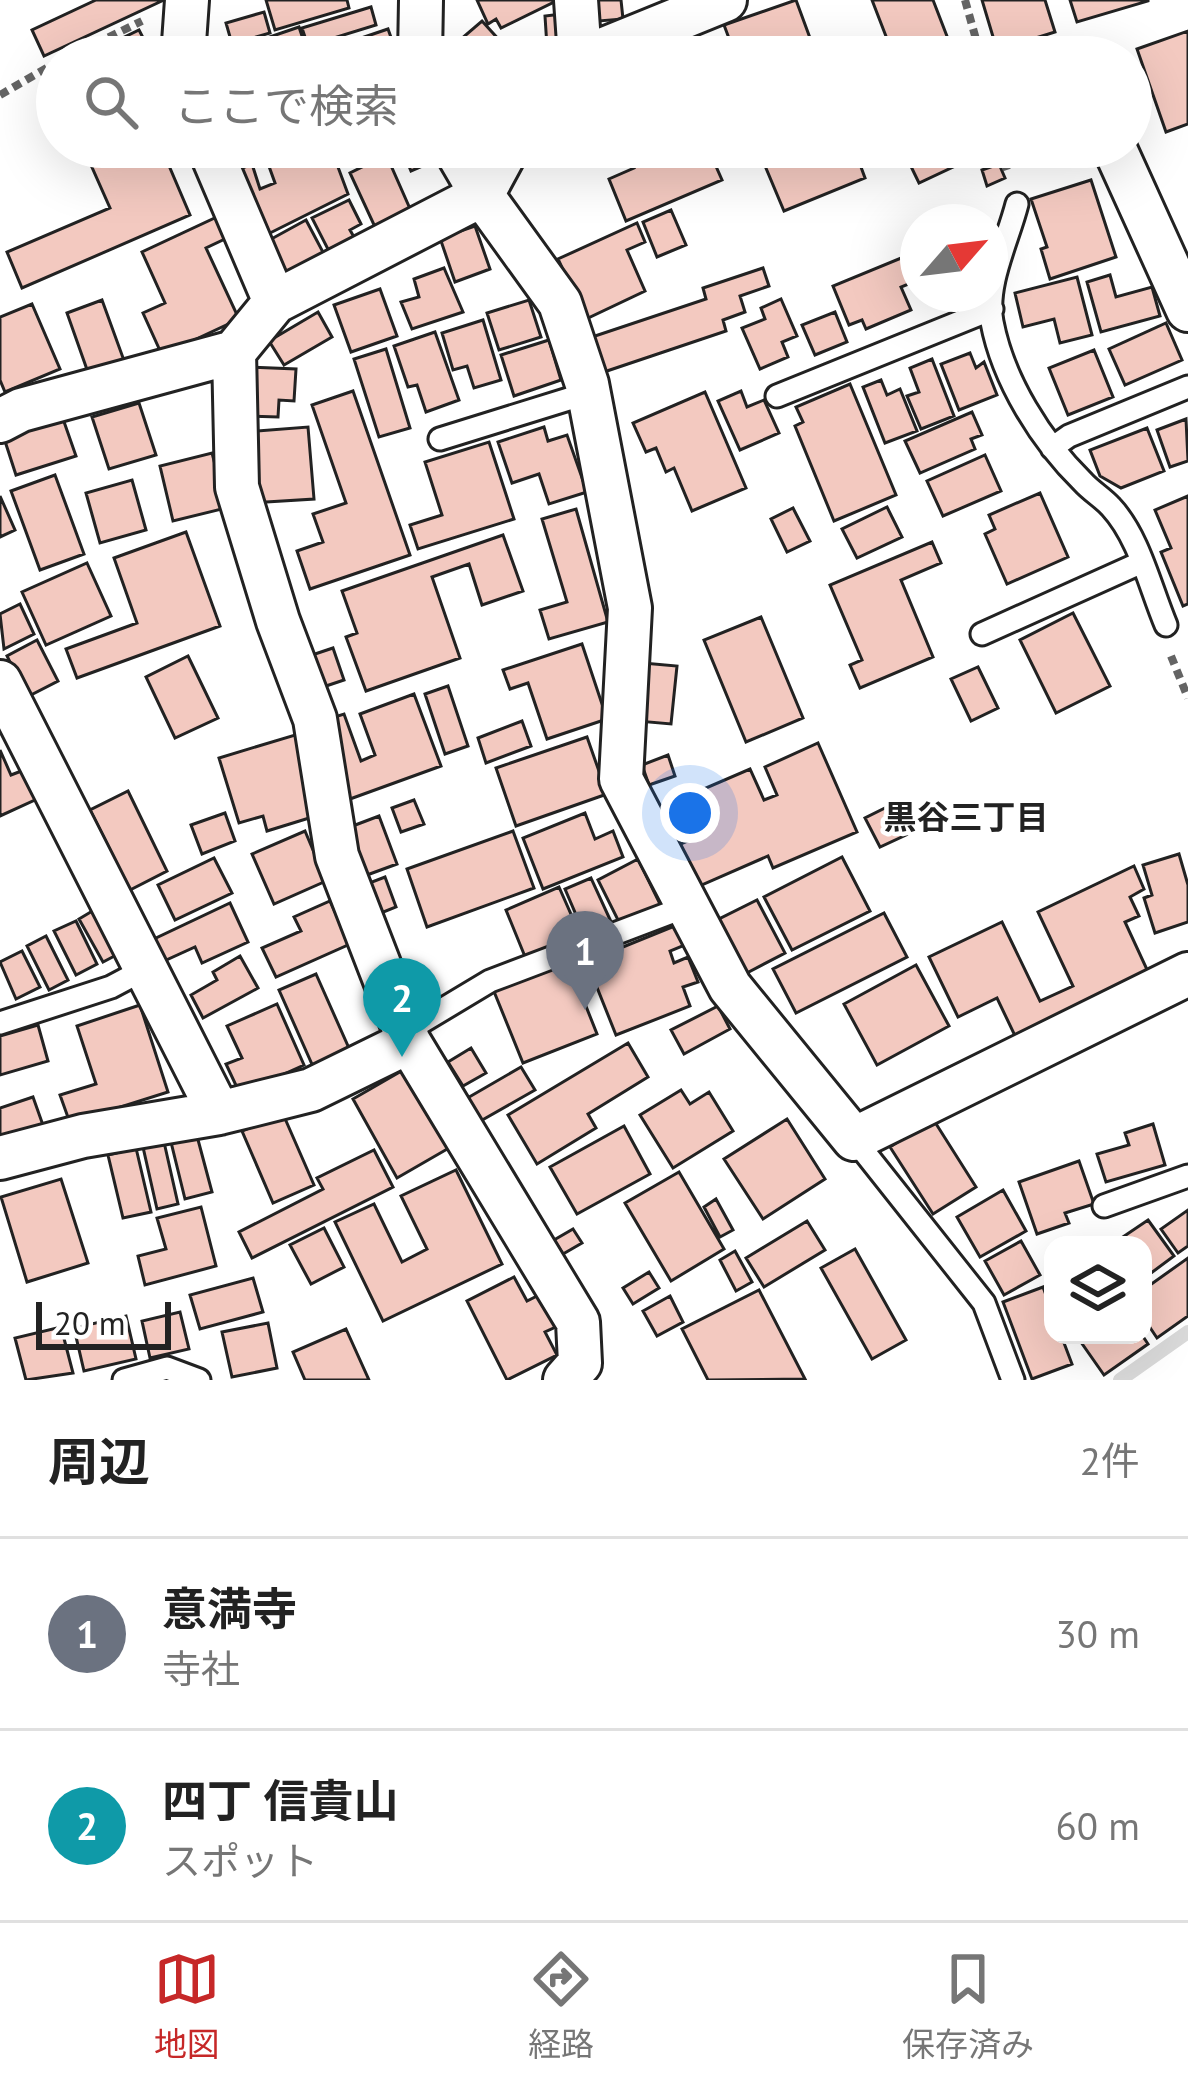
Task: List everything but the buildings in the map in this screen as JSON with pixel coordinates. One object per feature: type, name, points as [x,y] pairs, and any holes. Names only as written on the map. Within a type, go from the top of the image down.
[{"type":"street","points":[[184,36],[187,0]]},
{"type":"street","points":[[420,36],[421,0]]},
{"type":"street","points":[[576,0],[580,36]]},
{"type":"street","points":[[634,36],[724,0]]},
{"type":"street","points":[[218,168],[275,302]]},
{"type":"street","points":[[466,168],[560,303],[588,393],[630,608],[621,779],[730,987],[854,1139],[1188,974]]},
{"type":"street","points":[[0,421],[21,410],[234,352],[275,302],[482,195],[497,168]]},
{"type":"street","points":[[1124,168],[1188,310]]},
{"type":"street","points":[[234,352],[237,487],[278,621],[315,719],[337,856],[407,1037],[578,1322],[580,1363],[565,1380]]},
{"type":"street","points":[[0,682],[219,1113]]},
{"type":"street","points":[[0,1159],[83,1136],[219,1113],[310,1090],[407,1037]]},
{"type":"lane","points":[[1008,235],[1017,204]]},
{"type":"lane","points":[[777,396],[985,312]]},
{"type":"lane","points":[[992,312],[1013,382],[1052,448],[1112,507],[1129,533],[1166,625]]},
{"type":"lane","points":[[1052,448],[1069,436],[1188,387]]},
{"type":"lane","points":[[440,439],[588,393]]},
{"type":"lane","points":[[982,634],[1140,563]]},
{"type":"lane","points":[[407,1037],[490,982],[688,906]]},
{"type":"lane","points":[[0,1023],[111,987],[145,969]]},
{"type":"lane","points":[[854,1139],[984,1303],[1013,1380]]},
{"type":"lane","points":[[1104,1206],[1188,1176]]},
{"type":"lane","points":[[124,1380],[167,1368],[199,1380]]},
{"type":"path","points":[[112,36],[187,0]]},
{"type":"path","points":[[965,0],[975,36]]},
{"type":"path","points":[[0,94],[36,74]]},
{"type":"path","points":[[1166,625],[1175,672],[1188,698]]},
{"type":"waterway","points":[[1120,1380],[1188,1332]]},
{"type":"place","name":"意満寺","points":[[585,1010]]},
{"type":"place","name":"四丁 信貴山","points":[[402,1057]]},
{"type":"district","name":"黒谷三丁目","points":[[966,816]]}]
